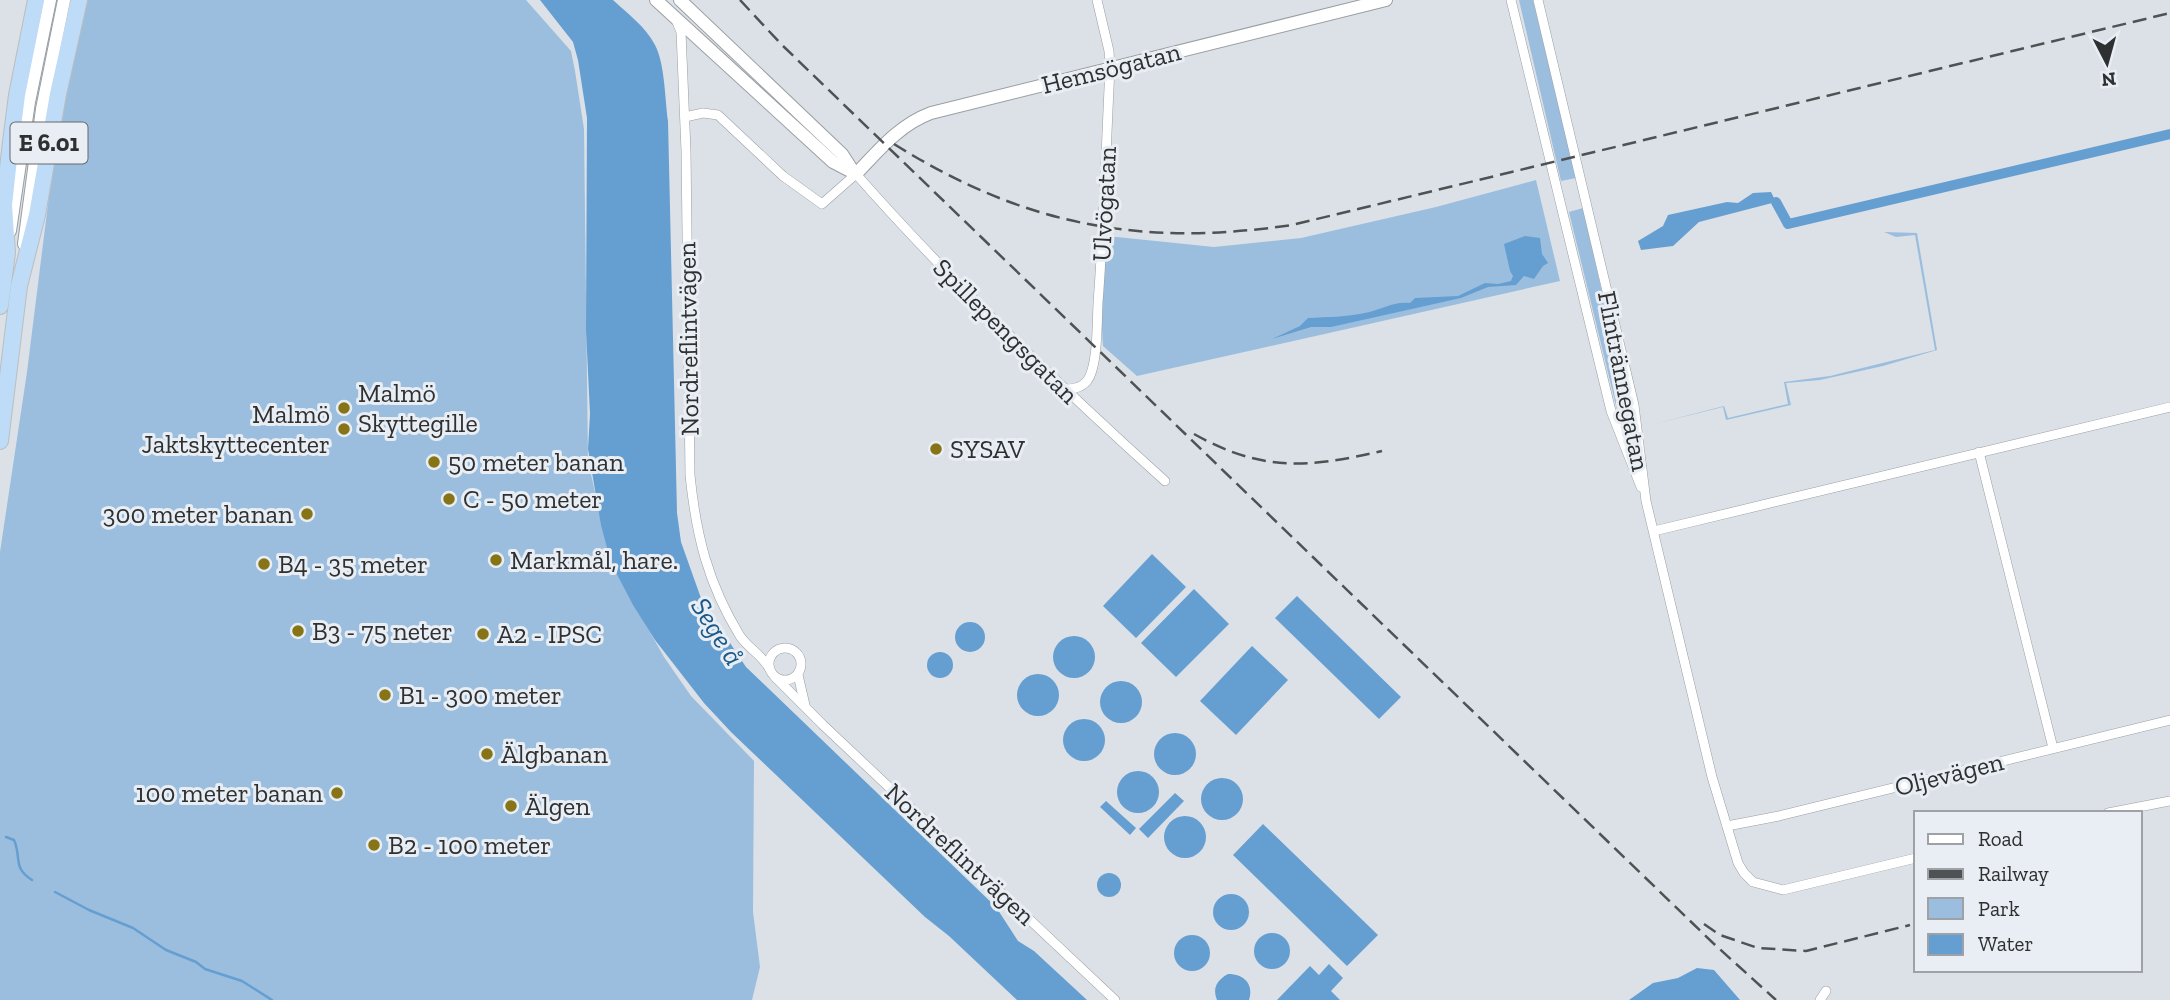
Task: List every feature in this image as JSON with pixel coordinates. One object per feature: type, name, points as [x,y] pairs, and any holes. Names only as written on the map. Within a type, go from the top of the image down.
[{"type":"highway","name":"E 6.01","points":[[0,306],[7,253],[4,205],[10,150],[17,95],[36,0]]},
{"type":"highway","name":"E 6.01","points":[[0,441],[19,286],[37,215],[58,94],[79,0]]},
{"type":"street","points":[[7,253],[29,102],[50,0]]},
{"type":"street","points":[[19,286],[43,109],[64,0]]},
{"type":"street","name":"Spillepengsgatan","points":[[656,0],[833,162],[856,174]]},
{"type":"street","name":"Spillepengsgatan","points":[[680,0],[842,154],[856,174],[955,283],[1062,389],[1165,481]]},
{"type":"street","points":[[691,0],[696,15]]},
{"type":"street","name":"Ulvögatan","points":[[1062,389],[1076,388],[1086,383],[1091,373],[1095,347],[1104,228],[1110,68],[1097,0]]},
{"type":"street","name":"Hemsögatan","points":[[856,174],[888,140],[917,118],[955,106],[1386,0]]},
{"type":"street","name":"Flintrännegatan","points":[[1511,0],[1611,411],[1646,501]]},
{"type":"street","name":"Flintrännegatan","points":[[1538,0],[1634,405],[1646,501]]},
{"type":"street","name":"Nordreflintvägen","points":[[676,20],[681,32],[685,117],[690,475],[695,523],[704,560],[721,601],[742,639],[764,658],[769,668]]},
{"type":"street","points":[[685,117],[703,113],[719,115],[783,176],[822,204],[856,174]]},
{"type":"street","points":[[1654,531],[2170,407]]},
{"type":"street","points":[[1979,452],[2053,748]]},
{"type":"street","points":[[1646,501],[1712,777],[1738,863],[1744,873],[1754,882],[1783,890],[1914,858]]},
{"type":"street","points":[[750,646],[788,648],[798,653],[802,663],[798,675],[805,707]]},
{"type":"street","points":[[778,649],[770,657],[769,668],[775,677],[786,681],[798,675]]},
{"type":"street","name":"Nordreflintvägen","points":[[775,677],[1115,1000]]},
{"type":"street","name":"Oljevägen","points":[[1727,826],[1779,816],[2170,719]]},
{"type":"street","points":[[2118,811],[2170,801]]},
{"type":"green space","points":[[88,0],[526,0],[571,51],[584,129],[588,461],[611,563],[664,657],[691,696],[754,761],[753,912],[760,967],[752,1000],[0,1000],[0,552],[27,372],[61,100]]},
{"type":"green space","points":[[1519,0],[1533,0],[1576,178],[1561,181]]},
{"type":"green space","points":[[1536,180],[1560,281],[1137,376],[1103,346],[1101,314],[1107,236],[1214,247],[1301,238],[1436,207]]},
{"type":"green space","points":[[1583,208],[1629,412],[1618,414],[1569,212]]},
{"type":"green space","points":[[1884,232],[1917,233],[1937,350],[1820,380],[1786,383],[1791,405],[1726,420],[1723,407],[1654,424],[1724,406],[1728,418],[1788,404],[1784,382],[1830,376],[1935,350],[1915,235],[1896,237]]},
{"type":"water","name":"Sege å","points":[[540,0],[613,0],[647,32],[661,62],[668,121],[677,513],[681,542],[702,601],[746,667],[996,907],[1018,941],[1034,951],[1087,1000],[1017,1000],[925,917],[731,732],[704,703],[655,640],[633,605],[611,563],[601,525],[588,449],[590,414],[586,330],[587,118],[573,42]]},
{"type":"water","points":[[1771,192],[1776,202],[1699,222],[1673,246],[1641,250],[1638,241],[1663,226],[1668,215],[1727,202],[1738,203],[1753,193]]},
{"type":"water","points":[[1525,236],[1540,238],[1542,254],[1548,263],[1534,279],[1524,276],[1516,285],[1488,287],[1461,298],[1331,327],[1311,327],[1272,339],[1300,326],[1308,318],[1371,312],[1393,304],[1410,303],[1415,298],[1458,296],[1485,283],[1511,281],[1513,276],[1504,244]]},
{"type":"water","points":[[1152,554],[1186,587],[1136,638],[1103,606]]},
{"type":"water","points":[[1194,589],[1229,624],[1176,677],[1141,643]]},
{"type":"water","points":[[1297,596],[1401,697],[1379,719],[1275,618]]},
{"type":"water","points":[[970,622],[981,626],[985,637],[981,648],[970,652],[959,648],[955,637],[959,626]]},
{"type":"water","points":[[1074,636],[1089,642],[1095,657],[1089,672],[1074,678],[1059,672],[1053,657],[1059,642]]},
{"type":"water","points":[[1252,646],[1288,680],[1236,735],[1200,701]]},
{"type":"water","points":[[940,652],[949,656],[953,665],[949,674],[940,678],[931,674],[927,665],[931,656]]},
{"type":"water","points":[[1038,674],[1053,680],[1059,695],[1053,710],[1038,716],[1023,710],[1017,695],[1023,680]]},
{"type":"water","points":[[1121,681],[1136,687],[1142,702],[1136,717],[1121,723],[1106,717],[1100,702],[1106,687]]},
{"type":"water","points":[[1084,719],[1099,725],[1105,740],[1099,755],[1084,761],[1069,755],[1063,740],[1069,725]]},
{"type":"water","points":[[1175,733],[1190,739],[1196,754],[1190,769],[1175,775],[1160,769],[1154,754],[1160,739]]},
{"type":"water","points":[[1138,771],[1153,777],[1159,792],[1153,807],[1138,813],[1123,807],[1117,792],[1123,777]]},
{"type":"water","points":[[1222,778],[1237,784],[1243,799],[1237,814],[1222,820],[1207,814],[1201,799],[1207,784]]},
{"type":"water","points":[[1175,793],[1184,801],[1148,838],[1139,829]]},
{"type":"water","points":[[1106,801],[1136,828],[1130,835],[1100,807]]},
{"type":"water","points":[[1185,816],[1200,822],[1206,837],[1200,852],[1185,858],[1170,852],[1164,837],[1170,822]]},
{"type":"water","points":[[1263,824],[1378,935],[1347,966],[1233,855]]},
{"type":"water","points":[[1109,873],[1118,876],[1121,885],[1118,894],[1109,897],[1100,894],[1097,885],[1100,876]]},
{"type":"water","points":[[1231,894],[1244,899],[1249,912],[1244,925],[1231,930],[1218,925],[1213,912],[1218,899]]},
{"type":"water","points":[[1272,933],[1285,938],[1290,951],[1285,964],[1272,969],[1259,964],[1254,951],[1259,938]]},
{"type":"water","points":[[1192,935],[1205,940],[1210,953],[1205,966],[1192,971],[1179,966],[1174,953],[1179,940]]},
{"type":"water","points":[[1329,964],[1343,978],[1331,991],[1340,1000],[1277,1000],[1310,966],[1319,975]]},
{"type":"water","points":[[1697,968],[1714,970],[1740,1000],[1629,1000],[1653,983],[1678,978]]},
{"type":"water","points":[[1228,974],[1239,976],[1246,981],[1250,989],[1249,1000],[1217,1000],[1216,985]]},
{"type":"waterway","points":[[1776,202],[1788,224],[2170,134]]},
{"type":"waterway","points":[[6,837],[14,840],[22,871],[32,880]]},
{"type":"waterway","points":[[55,892],[133,928],[166,950],[196,962],[205,969],[242,981],[272,1000]]},
{"type":"railway","points":[[740,0],[781,44],[1713,943],[1776,1000]]},
{"type":"railway","points":[[894,144],[943,172],[990,194],[1086,224],[1134,231],[1237,231],[1292,225],[2170,13]]},
{"type":"railway","points":[[1194,434],[1242,455],[1286,463],[1331,461],[1382,451]]},
{"type":"railway","points":[[1704,924],[1720,935],[1758,948],[1806,951],[1910,925]]},
{"type":"place","name":"Malmö Skyttegille","points":[[344,408]]},
{"type":"place","name":"Malmö Jaktskyttecenter","points":[[344,429]]},
{"type":"place","name":"SYSAV","points":[[936,449]]},
{"type":"place","name":"50 meter banan","points":[[434,462]]},
{"type":"place","name":"C - 50 meter","points":[[449,499]]},
{"type":"place","name":"300 meter banan","points":[[307,514]]},
{"type":"place","name":"Markmål, hare.","points":[[496,560]]},
{"type":"place","name":"B4 - 35 meter","points":[[264,564]]},
{"type":"place","name":"B3 - 75 neter","points":[[298,631]]},
{"type":"place","name":"A2 - IPSC","points":[[483,634]]},
{"type":"place","name":"B1 - 300 meter","points":[[385,695]]},
{"type":"place","name":"Älgbanan","points":[[487,754]]},
{"type":"place","name":"100 meter banan","points":[[337,793]]},
{"type":"place","name":"Älgen","points":[[511,806]]},
{"type":"place","name":"B2 - 100 meter","points":[[374,845]]}]
